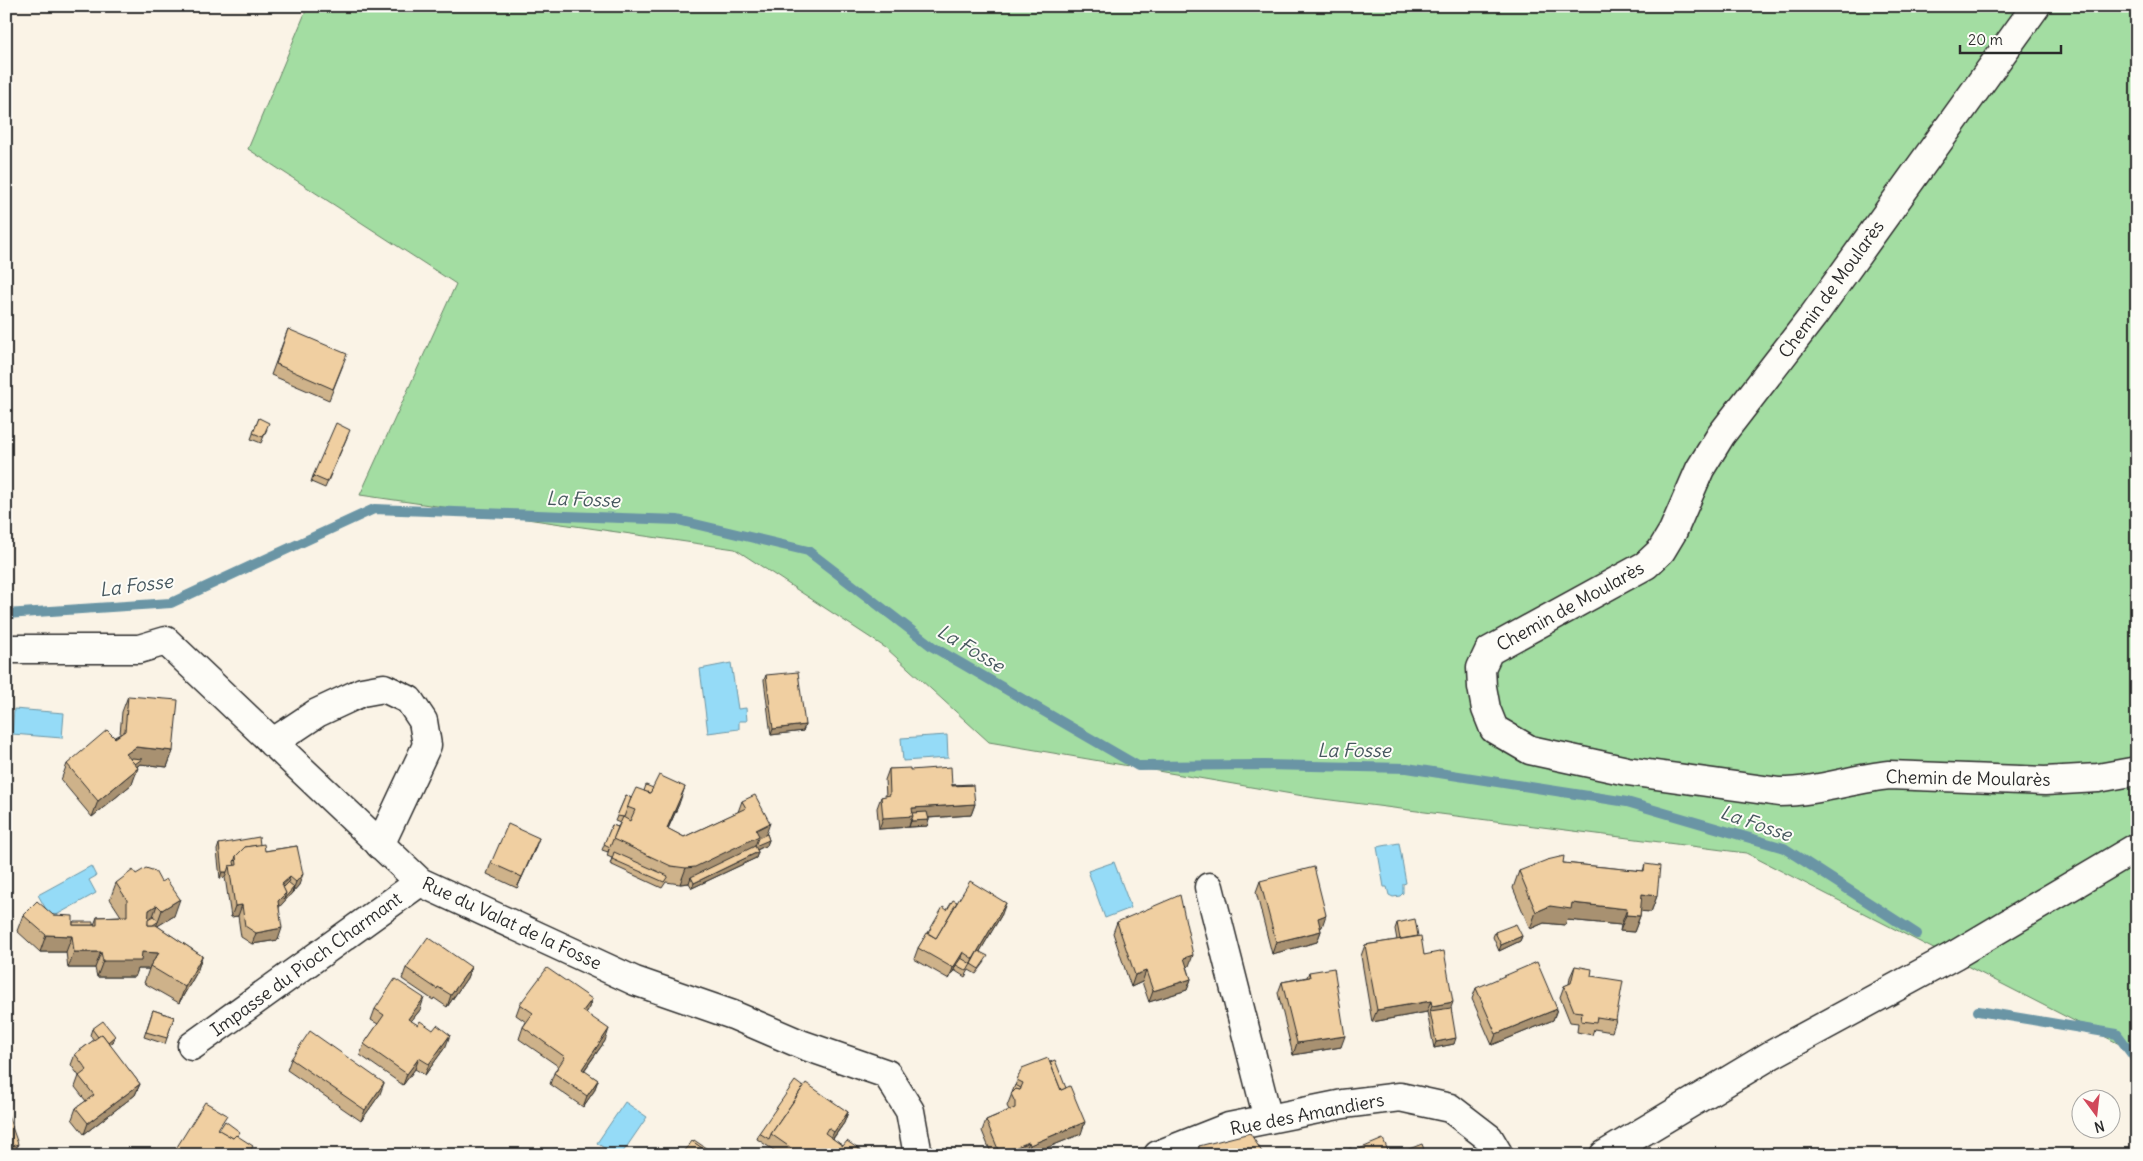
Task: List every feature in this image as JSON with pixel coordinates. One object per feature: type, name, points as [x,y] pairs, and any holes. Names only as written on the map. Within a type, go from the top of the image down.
[{"type":"street","name":"Chemin de Moularès","points":[[2036,6],[1813,316],[1721,435],[1700,469],[1673,531],[1660,551],[1646,565],[1489,651],[1481,668],[1482,687],[1486,709],[1494,729],[1530,750],[1627,771],[1779,792],[1821,789],[1868,777],[1889,775],[2045,782],[2098,778],[2137,771]]},
{"type":"street","name":"Rue du Valat de la Fosse","points":[[6,649],[139,649],[166,641],[420,882],[635,980],[733,1015],[803,1045],[887,1074],[910,1111],[918,1155]]},
{"type":"street","points":[[272,743],[317,713],[362,692],[384,688],[409,700],[423,721],[427,745],[380,845]]},
{"type":"street","points":[[1604,1155],[1772,1055],[1980,940],[2137,846]]},
{"type":"street","name":"Impasse du Pioch Charmant","points":[[192,1046],[420,882]]},
{"type":"street","points":[[1209,887],[1268,1119]]},
{"type":"street","name":"Rue des Amandiers","points":[[1158,1155],[1229,1127],[1343,1104],[1400,1097],[1450,1108],[1489,1138],[1499,1155]]},
{"type":"green space","points":[[308,6],[2137,6],[2137,1053],[1746,853],[1315,798],[989,742],[886,648],[735,549],[360,495],[456,284],[248,149]]},
{"type":"water","points":[[731,663],[738,709],[746,708],[747,721],[739,721],[739,729],[708,733],[700,669]]},
{"type":"water","points":[[14,709],[64,713],[62,738],[12,734]]},
{"type":"water","points":[[947,735],[948,758],[903,761],[901,738]]},
{"type":"water","points":[[1399,843],[1406,883],[1403,884],[1403,893],[1400,896],[1393,897],[1389,895],[1387,887],[1384,887],[1377,847]]},
{"type":"water","points":[[1114,862],[1131,908],[1105,918],[1088,871]]},
{"type":"water","points":[[91,866],[96,876],[89,880],[96,893],[51,918],[38,895]]},
{"type":"water","points":[[625,1102],[647,1117],[621,1155],[614,1155],[597,1143]]},
{"type":"building","points":[[288,329],[347,354],[333,389],[276,364]]},
{"type":"building","points":[[259,418],[269,423],[263,437],[253,433]]},
{"type":"building","points":[[336,423],[350,430],[327,482],[313,476]]},
{"type":"building","points":[[798,672],[805,725],[773,729],[766,675]]},
{"type":"building","points":[[128,696],[178,700],[173,751],[136,747],[126,754],[138,768],[98,801],[67,764],[107,730],[115,738],[125,731]]},
{"type":"building","points":[[130,759],[142,759],[135,764]]},
{"type":"building","points":[[951,767],[952,786],[973,785],[975,804],[912,808],[913,816],[883,818],[881,797],[890,795],[889,769],[910,768],[910,770]]},
{"type":"building","points":[[659,775],[685,787],[667,828],[684,837],[746,808],[742,801],[755,795],[770,823],[756,830],[759,836],[695,867],[686,868],[671,866],[613,839],[623,817],[630,821],[635,810],[627,807],[636,788],[650,793]]},
{"type":"building","points":[[646,785],[653,788],[650,793],[644,791]]},
{"type":"building","points":[[626,795],[631,798],[624,817],[617,816]]},
{"type":"building","points":[[927,812],[929,820],[911,821],[912,813]]},
{"type":"building","points":[[508,824],[539,838],[522,877],[491,863]]},
{"type":"building","points":[[612,825],[618,827],[610,847],[604,844]]},
{"type":"building","points":[[767,834],[769,840],[755,846],[758,838]]},
{"type":"building","points":[[259,837],[260,845],[245,847],[236,856],[235,866],[229,866],[227,872],[222,872],[219,844]]},
{"type":"building","points":[[264,844],[265,851],[297,846],[303,874],[296,882],[290,877],[282,884],[286,893],[278,901],[282,928],[256,933],[245,926],[242,905],[235,906],[229,866],[237,865],[236,856],[245,847]]},
{"type":"building","points":[[755,846],[758,852],[694,883],[691,877]]},
{"type":"building","points":[[614,852],[668,876],[664,882],[612,859]]},
{"type":"building","points":[[1564,856],[1563,863],[1644,871],[1645,864],[1660,866],[1657,896],[1642,894],[1640,916],[1626,915],[1627,909],[1572,903],[1571,909],[1550,906],[1536,912],[1519,871],[1547,860]]},
{"type":"building","points":[[1314,867],[1326,915],[1318,918],[1321,931],[1276,942],[1260,881]]},
{"type":"building","points":[[146,868],[155,871],[161,882],[166,879],[180,899],[162,910],[157,905],[149,910],[148,925],[156,925],[202,956],[185,987],[150,966],[159,953],[142,952],[141,961],[103,961],[101,952],[74,952],[72,936],[46,935],[23,915],[37,901],[53,915],[73,916],[73,925],[97,925],[97,917],[127,916],[127,900],[116,883],[133,870],[136,874]]},
{"type":"building","points":[[970,881],[1006,903],[973,959],[963,952],[953,968],[918,948],[927,933],[936,938]]},
{"type":"building","points":[[288,882],[294,887],[284,899],[286,893],[283,887]]},
{"type":"building","points":[[1180,895],[1193,955],[1184,958],[1191,979],[1153,991],[1146,971],[1135,975],[1117,922]]},
{"type":"building","points":[[953,900],[957,902],[936,938],[928,933],[943,907],[947,910]]},
{"type":"building","points":[[153,916],[159,921],[153,925],[148,925],[148,919]]},
{"type":"building","points":[[1415,919],[1418,936],[1400,939],[1397,923]]},
{"type":"building","points":[[73,922],[93,922],[93,925],[73,925]]},
{"type":"building","points":[[1516,924],[1522,936],[1501,945],[1495,932]]},
{"type":"building","points":[[1421,936],[1424,955],[1444,951],[1453,1002],[1432,1006],[1431,1001],[1377,1010],[1365,945]]},
{"type":"building","points":[[428,937],[471,967],[451,995],[438,987],[437,989],[406,968]]},
{"type":"building","points":[[978,951],[988,956],[979,969],[971,964]]},
{"type":"building","points":[[961,958],[971,964],[967,971],[956,965]]},
{"type":"building","points":[[1537,962],[1557,1009],[1496,1034],[1476,988]]},
{"type":"building","points":[[1575,966],[1592,969],[1591,976],[1623,981],[1616,1020],[1597,1017],[1596,1023],[1581,1021],[1582,1012],[1574,1011],[1564,986],[1571,983]]},
{"type":"building","points":[[547,968],[592,999],[583,1011],[609,1029],[582,1069],[598,1080],[587,1096],[554,1073],[565,1057],[523,1027],[533,1013],[520,1004]]},
{"type":"building","points":[[1334,968],[1345,1036],[1297,1043],[1282,982],[1310,977],[1309,972]]},
{"type":"building","points":[[395,979],[424,998],[408,1019],[418,1025],[420,1021],[433,1030],[437,1025],[450,1035],[429,1064],[419,1058],[407,1074],[364,1044],[384,1015],[375,1009]]},
{"type":"building","points":[[1451,1008],[1456,1038],[1436,1042],[1430,1011]]},
{"type":"building","points":[[153,1010],[174,1017],[167,1038],[146,1032]]},
{"type":"building","points":[[103,1021],[115,1036],[108,1042],[102,1034],[98,1037],[92,1029]]},
{"type":"building","points":[[310,1031],[384,1083],[365,1110],[291,1059]]},
{"type":"building","points":[[102,1034],[140,1084],[88,1123],[76,1108],[94,1095],[79,1076],[87,1070],[75,1054]]},
{"type":"building","points":[[1048,1058],[1061,1090],[1070,1086],[1085,1122],[1030,1145],[1029,1142],[1000,1154],[986,1120],[1015,1108],[1015,1102],[1011,1094],[1016,1089],[1020,1090],[1023,1083],[1017,1080],[1022,1068]]},
{"type":"building","points":[[1055,1060],[1066,1088],[1061,1090],[1050,1062]]},
{"type":"building","points":[[795,1081],[803,1087],[769,1139],[759,1133]]},
{"type":"building","points":[[806,1083],[848,1112],[834,1132],[828,1128],[825,1133],[843,1146],[847,1141],[867,1155],[801,1155],[771,1134]]},
{"type":"building","points":[[1015,1085],[1021,1088],[1020,1090],[1016,1089],[1012,1093]]},
{"type":"building","points":[[205,1102],[227,1115],[218,1129],[233,1138],[236,1135],[253,1146],[248,1155],[172,1155]]},
{"type":"building","points":[[6,1110],[18,1144],[6,1148]]},
{"type":"building","points":[[225,1121],[240,1132],[237,1136],[233,1138],[219,1130]]},
{"type":"building","points":[[1250,1133],[1264,1155],[1199,1155],[1199,1146]]},
{"type":"building","points":[[1383,1139],[1390,1155],[1345,1155]]},
{"type":"building","points":[[694,1140],[716,1155],[712,1155],[693,1142]]},
{"type":"building","points":[[692,1141],[712,1155],[682,1155]]},
{"type":"building","points":[[1422,1144],[1426,1155],[1394,1155]]},
{"type":"building","points":[[17,1147],[19,1155],[14,1155]]},
{"type":"building","points":[[1351,1148],[1353,1151],[1340,1155],[1339,1153]]},
{"type":"building","points":[[1317,1151],[1319,1155],[1307,1155]]},
{"type":"waterway","name":"La Fosse","points":[[6,614],[171,603],[374,509],[678,520],[808,551],[933,647],[1138,766],[1264,765],[1407,768],[1627,802],[1784,848],[1917,934]]},
{"type":"waterway","name":"La Fosse","points":[[1978,1011],[2117,1034],[2137,1061]]}]
